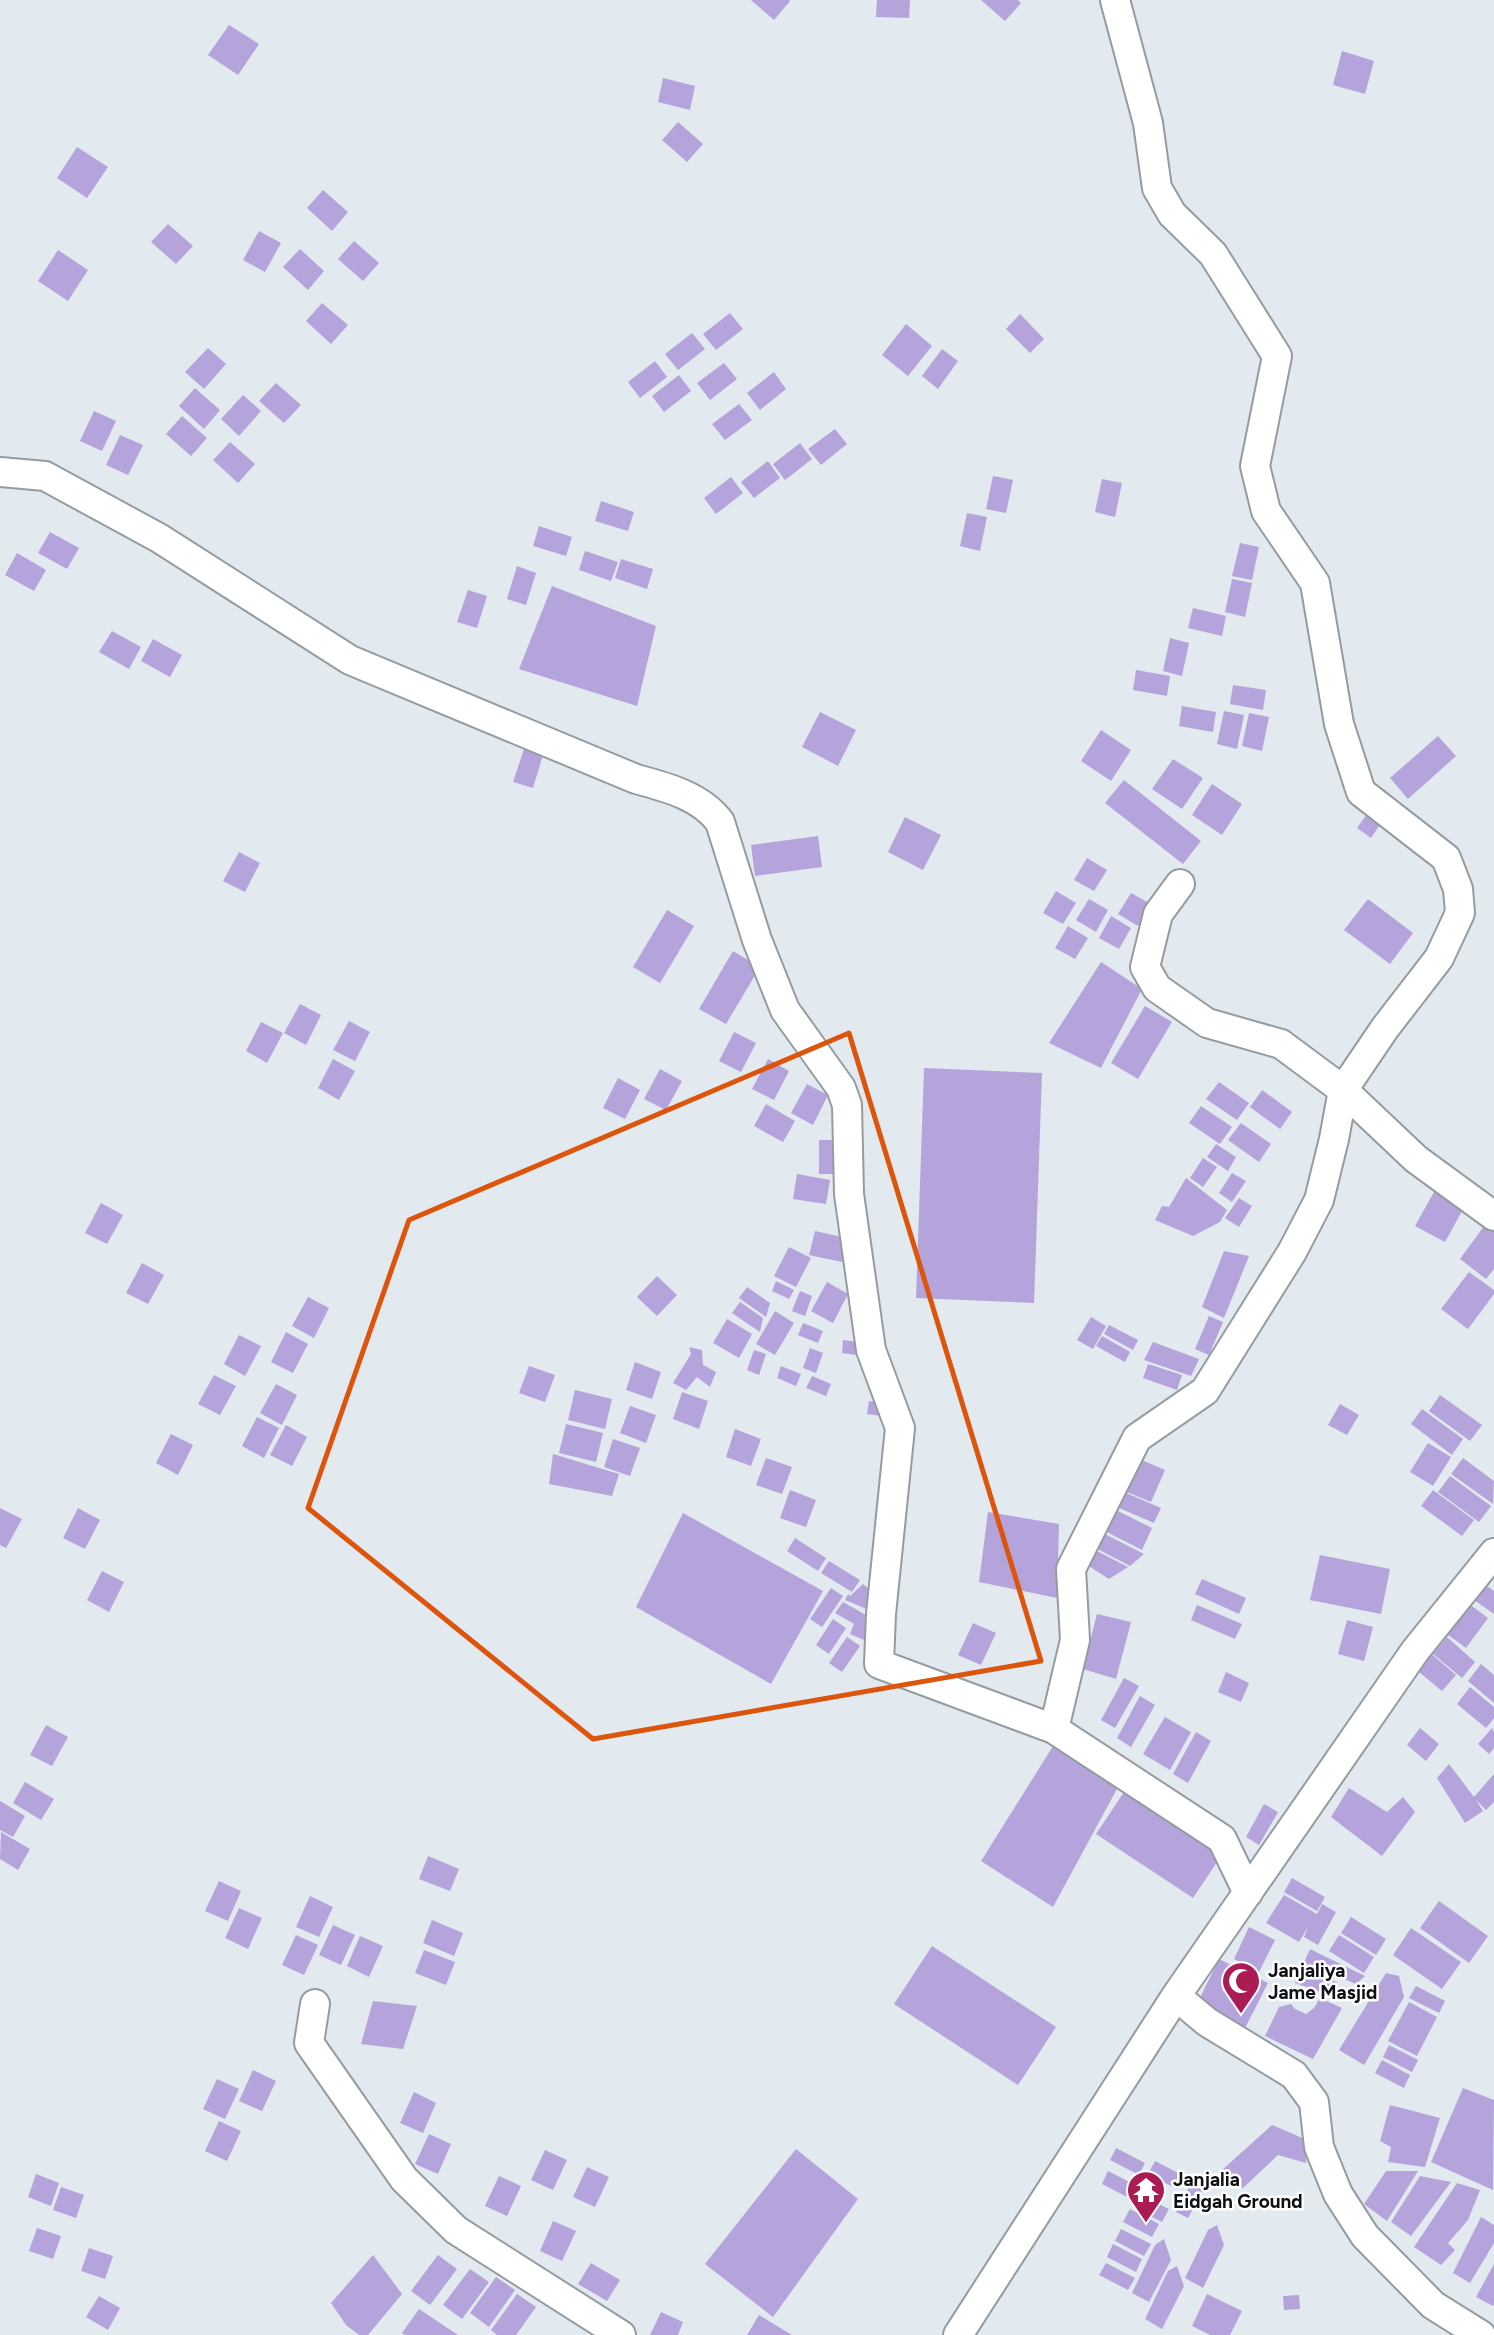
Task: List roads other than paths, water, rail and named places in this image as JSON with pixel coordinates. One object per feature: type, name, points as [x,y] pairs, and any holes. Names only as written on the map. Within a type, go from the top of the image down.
[{"type":"street","points":[[1054,1729],[1075,1640],[1071,1569],[1137,1438],[1205,1391],[1292,1252],[1318,1200],[1343,1090],[1385,1028],[1439,958],[1460,913],[1458,889],[1446,858],[1361,792],[1339,724],[1315,583],[1266,511],[1255,466],[1277,356],[1213,254],[1172,214],[1157,188],[1149,123],[1115,0]]},
{"type":"street","points":[[0,472],[45,475],[159,538],[350,660],[636,779],[672,789],[712,811],[720,822],[757,940],[785,1010],[841,1088],[847,1105],[849,1194],[871,1350],[900,1428],[881,1614],[879,1664],[1054,1729],[1222,1839],[1248,1893]]},
{"type":"street","points":[[1180,884],[1158,914],[1145,967],[1157,988],[1207,1023],[1281,1044],[1343,1090],[1416,1159],[1494,1216]]},
{"type":"street","points":[[958,2335],[1176,1996],[1415,1651],[1494,1553]]},
{"type":"street","points":[[1176,1996],[1208,2022],[1294,2075],[1314,2102],[1319,2147],[1338,2194],[1366,2236],[1433,2305],[1481,2335]]},
{"type":"street","points":[[315,2004],[309,2043],[404,2179],[456,2230],[621,2335]]},
{"type":"place","name":"Janjaliya Jame Masjid","points":[[1241,2015]]},
{"type":"place","name":"Janjalia Eidgah Ground","points":[[1146,2224]]}]
